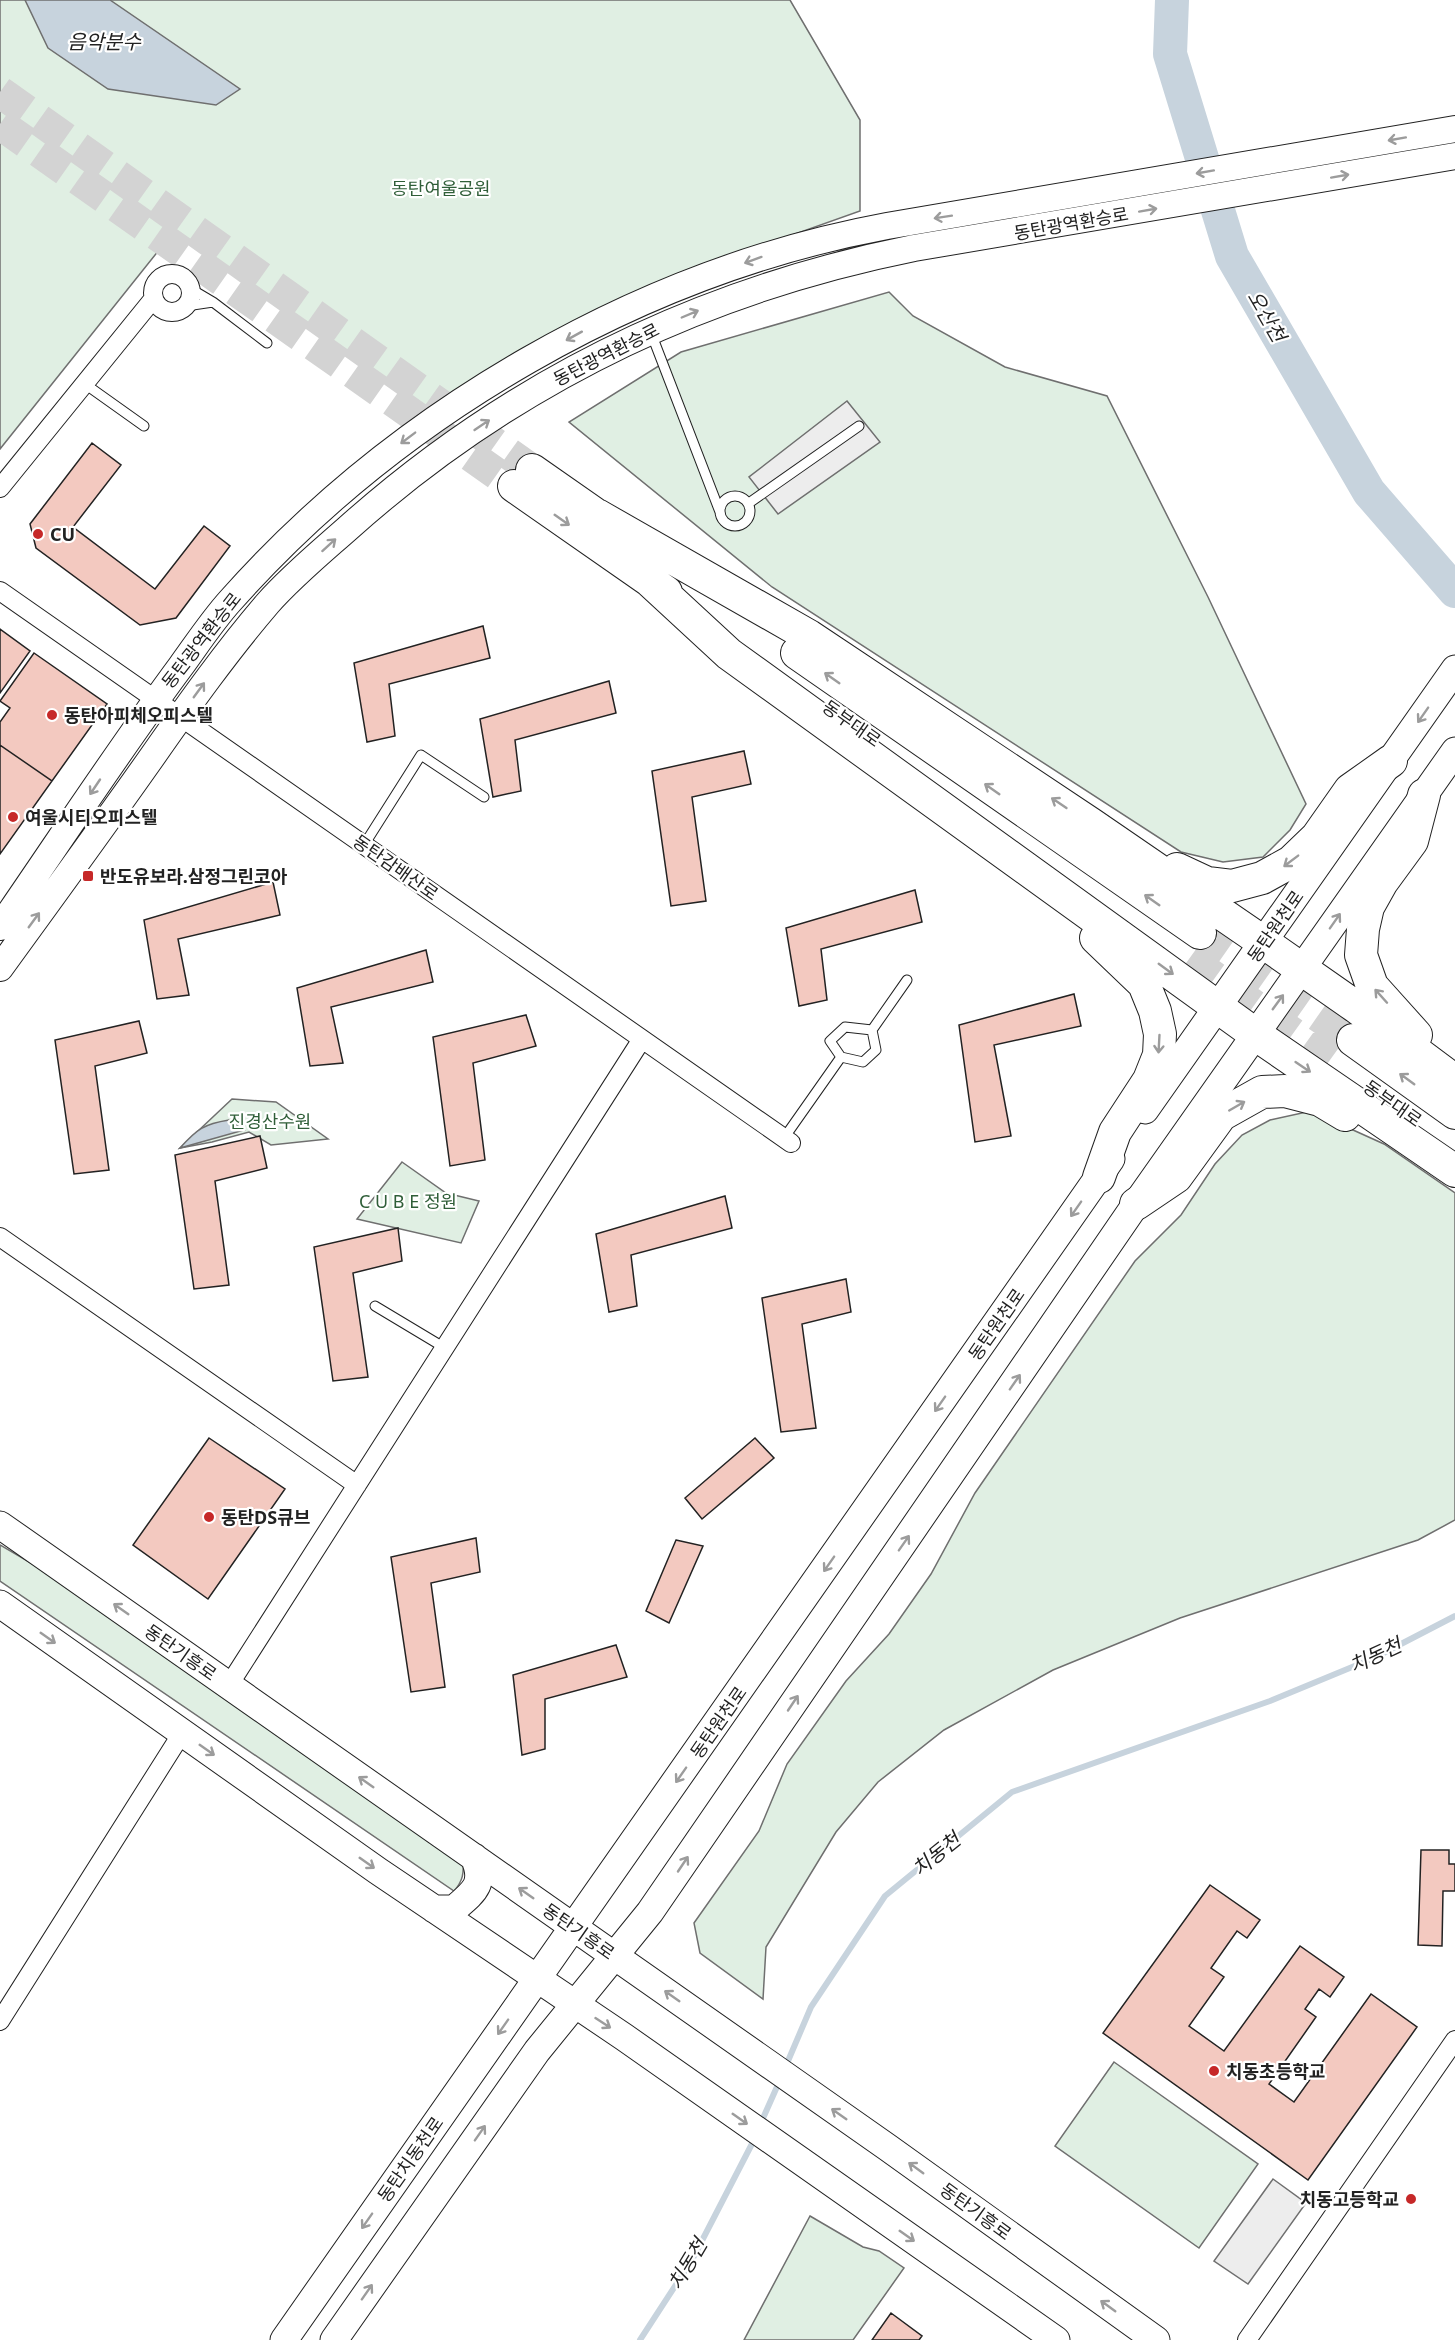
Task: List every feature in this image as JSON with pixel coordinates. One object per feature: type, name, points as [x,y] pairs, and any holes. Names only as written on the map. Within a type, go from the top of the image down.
[{"type":"highway","name":"동부대로","points":[[523,478],[597,515],[1195,946],[650,581],[523,478]]},
{"type":"highway","points":[[597,515],[809,636],[1263,942],[1455,1081]]},
{"type":"highway","points":[[650,581],[729,654],[1255,1034],[1455,1171]]},
{"type":"highway","points":[[1091,824],[1207,883],[1232,886],[1262,878],[1291,862],[1317,837],[1350,790],[1391,761]]},
{"type":"highway","points":[[1424,795],[1412,841],[1382,882],[1368,907],[1361,955],[1372,986],[1418,1038],[1427,1060]]},
{"type":"highway","points":[[1046,881],[1093,936],[1144,984],[1155,1011],[1160,1034],[1159,1054],[1149,1080],[1115,1132],[1099,1177]]},
{"type":"highway","name":"동부대로","points":[[1455,1113],[1342,1050],[1455,1146]]},
{"type":"highway","points":[[1136,1204],[1176,1177],[1221,1115],[1262,1092],[1294,1093],[1320,1100],[1359,1123],[1388,1125]]},
{"type":"main road","name":"동탄원천로","points":[[537,1979],[1455,669]]},
{"type":"main road","points":[[334,2340],[537,2051],[650,1912],[1136,1204],[1455,751]]},
{"type":"main road","name":"동탄기흥로","points":[[0,1525],[887,2147],[1156,2340]]},
{"type":"main road","points":[[0,1604],[434,1909],[692,2085],[1056,2340]]},
{"type":"main road","points":[[434,1909],[454,1909],[468,1897],[478,1884],[480,1872],[474,1857]]},
{"type":"main road","name":"동탄치동천로","points":[[284,2340],[537,1979]]},
{"type":"street","name":"동탄광역환승로","points":[[0,927],[156,700],[229,601],[296,534],[407,438],[514,369],[638,305],[766,256],[863,231],[1455,129]]},
{"type":"street","name":"동탄광역환승로","points":[[0,968],[180,716],[222,659],[271,600],[315,557],[402,482],[444,450],[532,391],[606,351],[719,302],[854,260],[1455,156]]},
{"type":"street","points":[[169,274],[180,276],[189,284],[189,297],[181,310],[168,311],[157,304],[154,298],[155,285],[158,280],[169,274]]},
{"type":"street","points":[[0,488],[154,298]]},
{"type":"street","name":"동탄감배산로","points":[[0,591],[788,1141]]},
{"type":"street","points":[[229,1685],[642,1039]]},
{"type":"street","points":[[0,1237],[357,1485]]},
{"type":"street","points":[[0,2021],[182,1733]]},
{"type":"street","points":[[1247,2340],[1455,2040]]},
{"type":"lane","points":[[189,297],[213,302],[267,344]]},
{"type":"lane","points":[[189,297],[213,302]]},
{"type":"lane","points":[[650,331],[720,512],[724,521],[732,526],[742,525],[751,513],[748,503],[741,497],[731,496],[723,502],[720,512]]},
{"type":"lane","points":[[85,384],[144,426]]},
{"type":"lane","points":[[748,503],[859,426]]},
{"type":"lane","points":[[364,845],[421,754],[484,797]]},
{"type":"lane","points":[[872,1030],[845,1027],[830,1041],[841,1057],[863,1062],[876,1050],[872,1030],[907,980]]},
{"type":"lane","points":[[788,1141],[841,1057]]},
{"type":"lane","points":[[375,1306],[445,1348]]},
{"type":"green space","name":"동탄여울공원","points":[[0,0],[790,0],[860,120],[860,211],[691,271],[425,409],[175,230],[0,449]]},
{"type":"green space","points":[[889,292],[913,316],[1005,367],[1107,396],[1208,597],[1306,804],[1290,830],[1263,857],[1223,862],[1181,852],[772,587],[569,422],[681,352]]},
{"type":"green space","name":"진경산수원","points":[[232,1099],[276,1102],[328,1139],[271,1145],[249,1132],[180,1148]]},
{"type":"green space","points":[[1311,1111],[1384,1144],[1455,1193],[1455,1520],[1418,1540],[1180,1618],[1053,1670],[944,1730],[878,1782],[836,1832],[766,1947],[763,1999],[700,1953],[694,1923],[759,1831],[787,1764],[846,1681],[889,1634],[931,1574],[975,1493],[1135,1261],[1181,1215],[1215,1164],[1242,1135],[1270,1120]]},
{"type":"green space","name":"C U B E 정원","points":[[402,1162],[446,1193],[479,1201],[461,1243],[357,1219]]},
{"type":"green space","points":[[0,1545],[65,1583],[463,1860],[462,1877],[454,1891],[0,1581]]},
{"type":"green space","points":[[1114,2062],[1258,2164],[1199,2248],[1055,2146]]},
{"type":"green space","points":[[810,2216],[863,2247],[879,2251],[904,2268],[853,2340],[744,2340]]},
{"type":"shaded area","points":[[847,401],[880,442],[778,514],[749,477]]},
{"type":"shaded area","points":[[1273,2179],[1306,2203],[1248,2284],[1214,2261]]},
{"type":"water","name":"음악분수","points":[[25,0],[110,0],[240,89],[216,105],[108,89],[48,48]]},
{"type":"water","points":[[229,1120],[244,1130],[180,1148],[202,1128]]},
{"type":"building","points":[[92,443],[121,465],[73,527],[155,589],[204,526],[230,546],[176,618],[140,625],[36,548],[30,524]]},
{"type":"building","points":[[483,626],[490,658],[389,684],[395,736],[367,742],[354,663]]},
{"type":"building","points":[[0,629],[30,651],[0,693]]},
{"type":"building","name":"동탄아피체오피스텔","points":[[34,653],[107,704],[52,781],[0,745],[0,722],[10,708],[0,701]]},
{"type":"building","points":[[609,681],[616,713],[515,740],[521,791],[493,797],[480,719]]},
{"type":"building","name":"여울시티오피스텔","points":[[0,745],[52,781],[0,854]]},
{"type":"building","points":[[744,751],[751,784],[692,797],[706,901],[671,906],[652,771]]},
{"type":"building","points":[[273,882],[280,915],[178,939],[189,995],[157,999],[144,920]]},
{"type":"building","points":[[915,890],[922,922],[821,949],[827,1000],[799,1006],[786,928]]},
{"type":"building","points":[[426,950],[433,982],[331,1007],[343,1063],[310,1066],[297,988]]},
{"type":"building","points":[[1074,994],[1081,1026],[994,1045],[1011,1136],[975,1142],[959,1025]]},
{"type":"building","points":[[526,1015],[536,1046],[473,1063],[485,1160],[450,1166],[433,1037]]},
{"type":"building","points":[[139,1021],[147,1053],[95,1066],[109,1170],[74,1174],[55,1040]]},
{"type":"building","points":[[260,1136],[267,1168],[215,1181],[229,1285],[194,1289],[175,1155]]},
{"type":"building","points":[[725,1196],[732,1228],[631,1255],[637,1306],[609,1312],[596,1234]]},
{"type":"building","points":[[398,1228],[402,1261],[353,1273],[368,1377],[333,1381],[314,1247]]},
{"type":"building","points":[[846,1279],[851,1312],[802,1324],[816,1428],[781,1432],[762,1298]]},
{"type":"building","name":"동탄DS큐브","points":[[209,1438],[285,1489],[208,1599],[133,1545]]},
{"type":"building","points":[[755,1438],[774,1458],[702,1519],[685,1498]]},
{"type":"building","points":[[476,1538],[480,1572],[431,1583],[445,1687],[411,1692],[391,1557]]},
{"type":"building","points":[[676,1540],[703,1546],[669,1623],[646,1611]]},
{"type":"building","points":[[616,1645],[627,1677],[545,1699],[545,1749],[522,1755],[513,1675]]},
{"type":"building","points":[[1421,1850],[1449,1850],[1449,1864],[1455,1864],[1455,1891],[1443,1891],[1442,1946],[1418,1945]]},
{"type":"building","points":[[1210,1885],[1260,1920],[1247,1938],[1237,1931],[1211,1968],[1224,1977],[1189,2026],[1224,2051],[1300,1946],[1344,1977],[1330,1997],[1319,1989],[1305,2009],[1316,2017],[1269,2084],[1294,2102],[1371,1994],[1417,2027],[1308,2180],[1103,2033]]},
{"type":"building","points":[[891,2313],[922,2336],[919,2340],[872,2340]]},
{"type":"waterway","name":"오산천","points":[[1172,0],[1170,54],[1232,256],[1369,492],[1455,591]]},
{"type":"waterway","name":"치동천","points":[[785,2068],[811,2007],[885,1896],[1012,1792],[1270,1701],[1374,1658],[1455,1616]]},
{"type":"waterway","name":"치동천","points":[[760,2125],[780,2080]]},
{"type":"waterway","name":"치동천","points":[[640,2340],[692,2260],[755,2138]]},
{"type":"tunnel","points":[[0,92],[532,470]]},
{"type":"tunnel","points":[[0,124],[514,486]]},
{"type":"tunnel","points":[[1200,933],[1353,1040]]},
{"type":"tunnel","points":[[1189,959],[1330,1060]]},
{"type":"place","name":"CU","points":[[38,534]]},
{"type":"place","name":"동탄아피체오피스텔","points":[[52,715]]},
{"type":"place","name":"여울시티오피스텔","points":[[13,817]]},
{"type":"place","name":"반도유보라.삼정그린코아","points":[[88,876]]},
{"type":"place","name":"동탄DS큐브","points":[[209,1517]]},
{"type":"place","name":"치동초등학교","points":[[1214,2071]]},
{"type":"place","name":"치동고등학교","points":[[1411,2199]]}]
